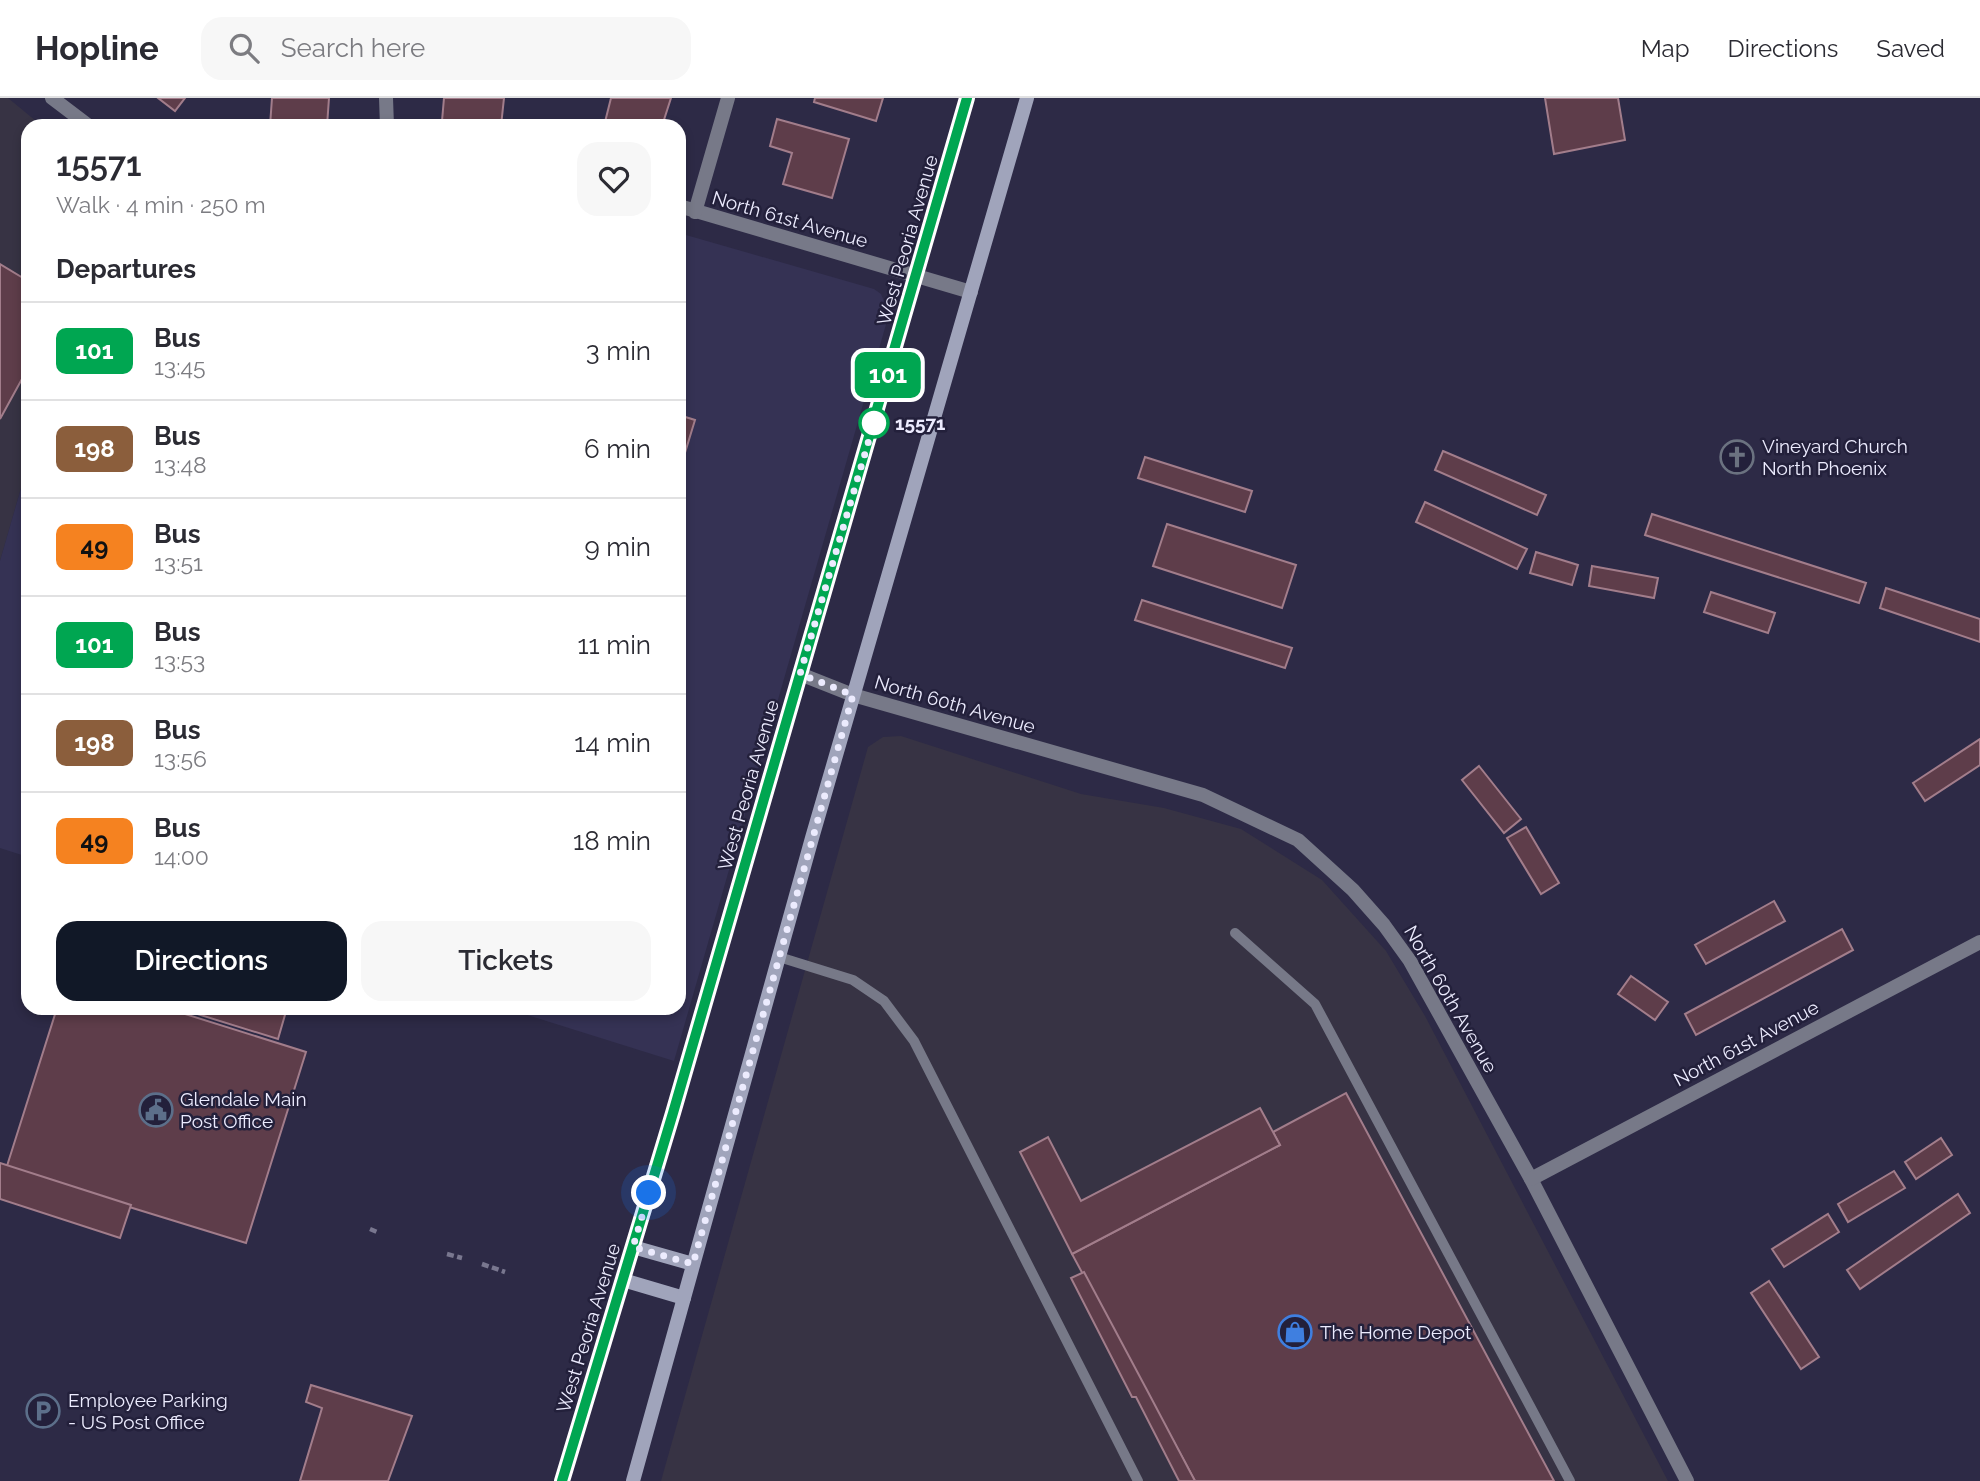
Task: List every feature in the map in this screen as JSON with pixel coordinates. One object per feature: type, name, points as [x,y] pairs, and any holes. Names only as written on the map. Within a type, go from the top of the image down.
[{"type":"main road","name":"West Peoria Avenue","points":[[562,1481],[633,1247],[967,98]]},
{"type":"main road","points":[[634,1481],[853,695],[1027,98]]},
{"type":"main road","points":[[633,1247],[693,1264]]},
{"type":"main road","points":[[623,1280],[684,1298]]},
{"type":"street","points":[[52,98],[80,119]]},
{"type":"street","points":[[386,98],[387,119]]},
{"type":"street","points":[[695,212],[728,98]]},
{"type":"street","name":"North 61st Avenue","points":[[686,209],[971,292]]},
{"type":"street","name":"North 60th Avenue","points":[[800,674],[853,695],[1203,795],[1298,840],[1353,890],[1384,925],[1410,961],[1531,1180],[1687,1481]]},
{"type":"street","name":"North 61st Avenue","points":[[1531,1180],[1980,942]]},
{"type":"lane","points":[[1235,933],[1315,1004],[1570,1481]]},
{"type":"lane","points":[[779,957],[853,980],[884,1001],[914,1041],[1138,1481]]},
{"type":"path","points":[[370,1229],[377,1232]]},
{"type":"path","points":[[447,1254],[462,1258]]},
{"type":"path","points":[[482,1264],[505,1272]]},
{"type":"shaded area","points":[[0,98],[8,98],[34,119],[21,119],[21,488],[0,561]]},
{"type":"shaded area","points":[[686,235],[874,289],[881,294],[889,314],[674,1061],[527,1015],[686,1015]]},
{"type":"shaded area","points":[[21,488],[21,855],[0,848],[0,561]]},
{"type":"shaded area","points":[[901,736],[1081,794],[1164,808],[1241,829],[1322,880],[1386,951],[1425,1016],[1668,1481],[661,1481],[868,747],[883,737]]},
{"type":"building","points":[[158,98],[185,98],[175,111]]},
{"type":"building","points":[[272,98],[329,98],[328,119],[270,119]]},
{"type":"building","points":[[444,98],[504,98],[502,119],[442,119]]},
{"type":"building","points":[[611,98],[671,98],[664,119],[606,119]]},
{"type":"building","points":[[815,98],[883,98],[876,121],[814,102]]},
{"type":"building","points":[[1545,98],[1618,98],[1625,140],[1554,154]]},
{"type":"building","points":[[777,119],[849,139],[832,198],[783,184],[792,153],[770,146]]},
{"type":"building","points":[[0,264],[21,277],[21,381],[0,419]]},
{"type":"building","points":[[686,417],[695,420],[686,449]]},
{"type":"building","points":[[1443,451],[1546,495],[1537,515],[1435,470]]},
{"type":"building","points":[[1145,457],[1252,491],[1245,512],[1138,478]]},
{"type":"building","points":[[1425,502],[1527,549],[1517,569],[1416,522]]},
{"type":"building","points":[[1652,514],[1866,583],[1859,603],[1645,535]]},
{"type":"building","points":[[1167,524],[1296,565],[1282,608],[1153,566]]},
{"type":"building","points":[[1536,552],[1578,565],[1572,585],[1530,573]]},
{"type":"building","points":[[1592,566],[1658,578],[1654,598],[1589,586]]},
{"type":"building","points":[[1886,588],[1980,619],[1980,642],[1880,608]]},
{"type":"building","points":[[1711,592],[1775,613],[1768,633],[1704,612]]},
{"type":"building","points":[[1142,600],[1292,648],[1285,668],[1135,620]]},
{"type":"building","points":[[1980,739],[1980,765],[1925,801],[1913,783]]},
{"type":"building","points":[[1479,766],[1521,819],[1504,833],[1462,780]]},
{"type":"building","points":[[1526,827],[1559,883],[1541,894],[1507,838]]},
{"type":"building","points":[[1774,901],[1785,921],[1706,964],[1695,945]]},
{"type":"building","points":[[1842,929],[1853,950],[1696,1035],[1685,1014]]},
{"type":"building","points":[[1631,976],[1668,1002],[1655,1020],[1618,994]]},
{"type":"building","name":"Glendale Main Post Office","points":[[55,1015],[188,1015],[306,1052],[246,1243],[6,1169]]},
{"type":"building","points":[[201,1015],[285,1015],[278,1039]]},
{"type":"building","name":"The Home Depot","points":[[1346,1093],[1554,1481],[1195,1481],[1072,1254],[1280,1145],[1273,1132]]},
{"type":"building","points":[[1260,1108],[1280,1145],[1072,1254],[1020,1152],[1048,1137],[1081,1201]]},
{"type":"building","points":[[1941,1138],[1952,1155],[1916,1179],[1905,1162]]},
{"type":"building","points":[[0,1163],[131,1205],[120,1238],[0,1199]]},
{"type":"building","points":[[1894,1171],[1905,1188],[1848,1222],[1838,1204]]},
{"type":"building","points":[[1958,1194],[1970,1213],[1860,1289],[1847,1270]]},
{"type":"building","points":[[1828,1214],[1839,1232],[1784,1267],[1772,1249]]},
{"type":"building","points":[[1084,1272],[1195,1481],[1179,1481],[1136,1397],[1132,1397],[1071,1278]]},
{"type":"building","points":[[1769,1281],[1819,1357],[1801,1369],[1751,1293]]},
{"type":"building","points":[[311,1385],[412,1416],[388,1481],[300,1481],[322,1408],[306,1402]]},
{"type":"bus line","name":"101","points":[[562,1481],[673,1113],[967,98]]},
{"type":"place","name":"15571","points":[[874,423]]},
{"type":"place","name":"Vineyard Church North Phoenix","points":[[1737,457]]},
{"type":"place","name":"Glendale Main Post Office","points":[[156,1110]]},
{"type":"place","name":"The Home Depot","points":[[1295,1332]]},
{"type":"place","name":"Employee Parking - US Post Office","points":[[43,1411]]},
{"type":"route","points":[[649,1193],[633,1247],[693,1264],[853,695],[800,674],[874,423]]}]
